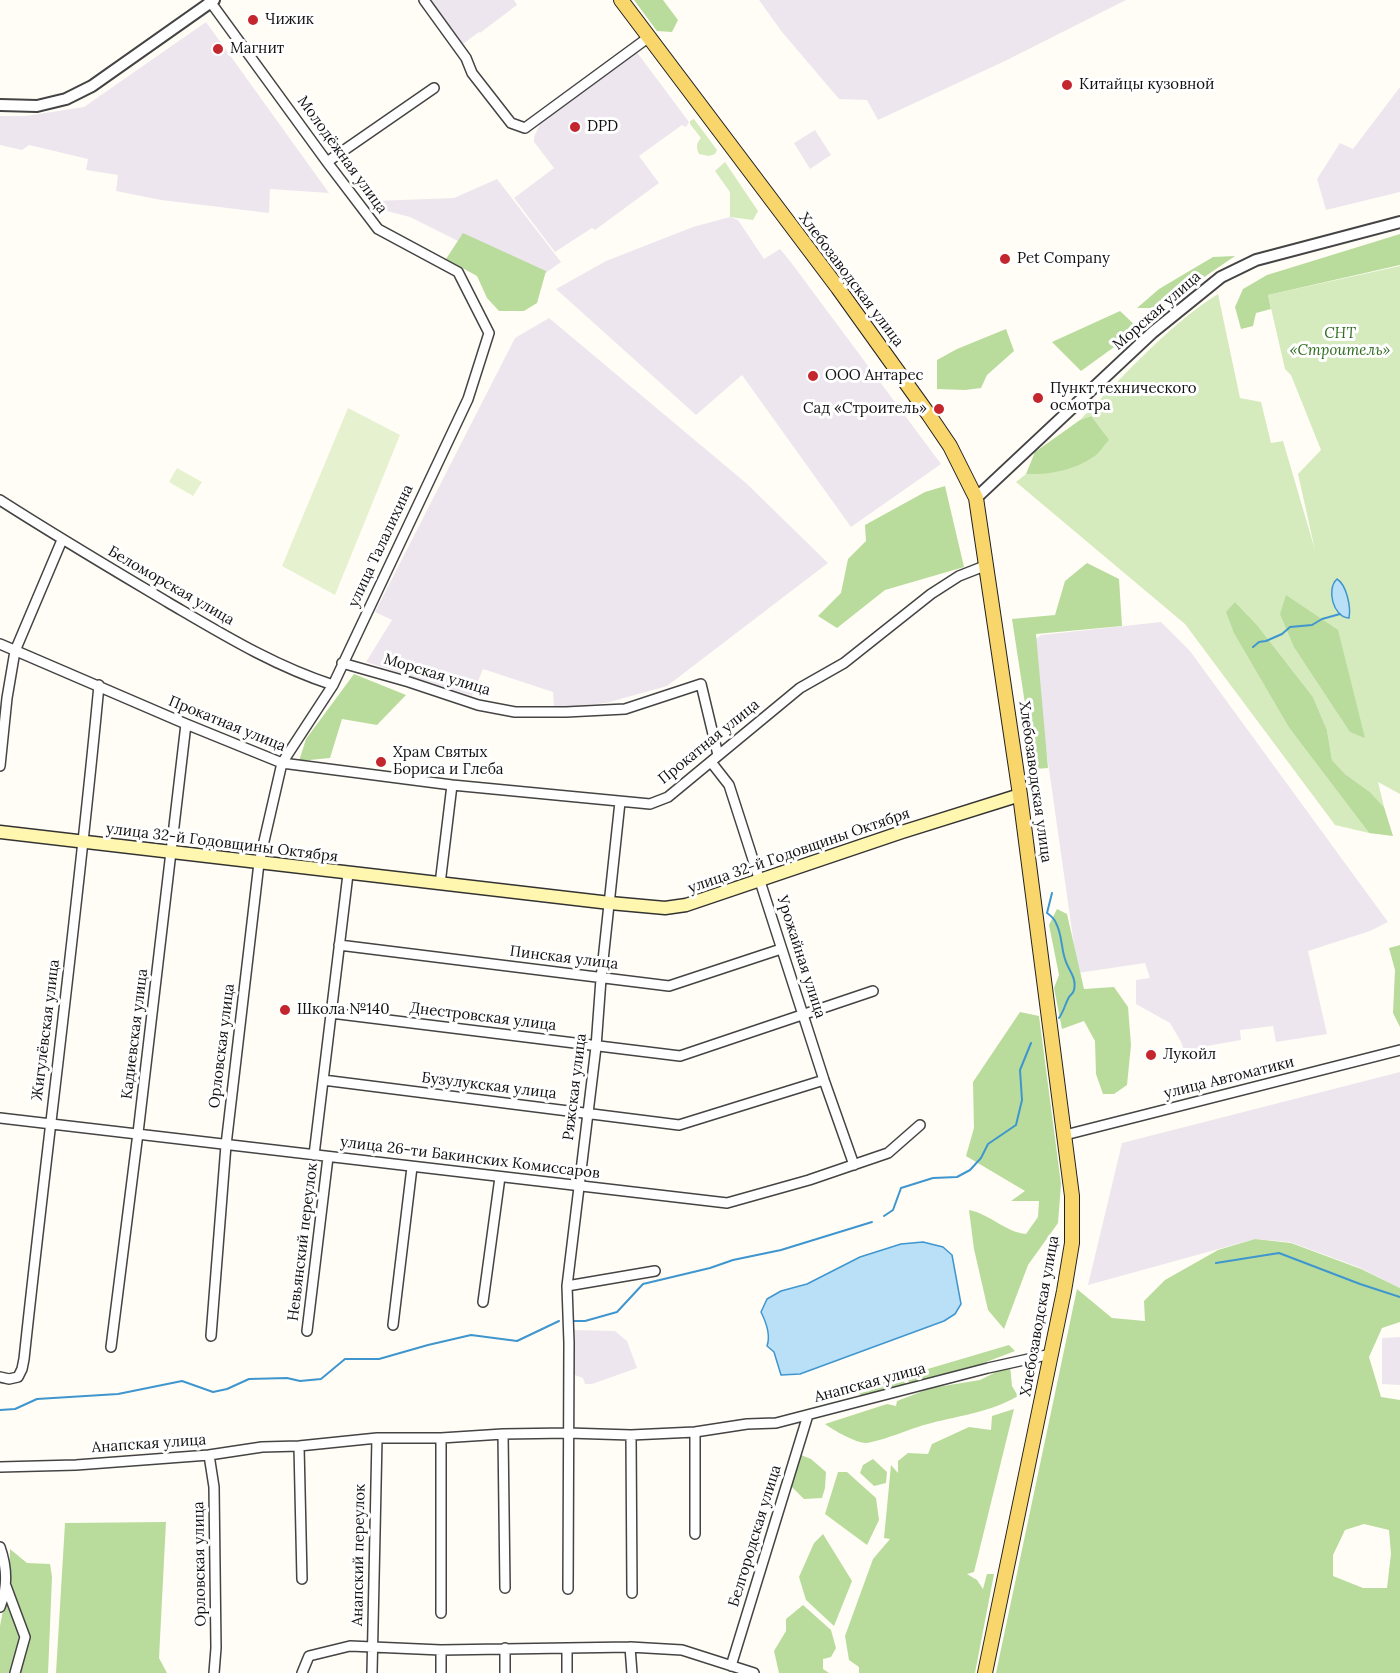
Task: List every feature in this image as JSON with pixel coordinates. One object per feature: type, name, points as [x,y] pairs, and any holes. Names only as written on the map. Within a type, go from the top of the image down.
[{"type":"main road","name":"Хлебозаводская улица","points":[[621,0],[838,288],[923,406],[950,446],[976,498],[1020,795],[1072,1196],[1071,1243],[985,1673]]},
{"type":"main road","name":"улица 32-й Годовщины Октября","points":[[0,832],[348,874],[665,908],[686,905],[1020,795]]},
{"type":"street","points":[[424,0],[466,58],[472,74],[511,123],[525,128],[649,37]]},
{"type":"street","points":[[0,105],[37,106],[66,99],[92,86],[212,1]]},
{"type":"street","name":"Молодёжная улица","points":[[212,1],[378,229],[458,272],[489,333]]},
{"type":"street","points":[[327,162],[434,88]]},
{"type":"street","name":"Морская улица","points":[[976,498],[1153,332],[1221,277],[1256,260],[1400,222]]},
{"type":"street","name":"улица Талалихина","points":[[282,763],[333,685],[468,399],[489,333]]},
{"type":"street","name":"Беломорская улица","points":[[0,500],[62,540],[252,651],[333,685]]},
{"type":"street","points":[[0,766],[15,651],[62,540]]},
{"type":"street","name":"Прокатная улица","points":[[0,644],[282,763],[452,785],[650,804],[668,796],[800,688],[844,663],[931,594],[959,576],[987,565]]},
{"type":"street","name":"Морская улица","points":[[342,663],[478,705],[515,712],[625,709],[701,684],[718,755]]},
{"type":"street","name":"Жигулёвская улица","points":[[0,1377],[9,1379],[18,1377],[24,1359],[84,842],[99,686]]},
{"type":"street","name":"Кадиевская улица","points":[[111,1347],[186,724]]},
{"type":"street","name":"Урожайная улица","points":[[711,762],[729,785],[824,1080],[854,1165]]},
{"type":"street","name":"Орловская улица","points":[[211,1336],[226,1145],[259,863],[282,763]]},
{"type":"street","points":[[440,884],[452,785]]},
{"type":"street","name":"Ряжская улица","points":[[568,1433],[567,1286],[596,1047],[620,802]]},
{"type":"street","points":[[314,1155],[348,874]]},
{"type":"street","name":"Пинская улица","points":[[339,945],[669,986],[781,949]]},
{"type":"street","name":"Днестровская улица","points":[[331,1013],[680,1056],[873,991]]},
{"type":"street","name":"улица Автоматики","points":[[1065,1135],[1400,1050]]},
{"type":"street","name":"Бузулукская улица","points":[[323,1080],[679,1125],[824,1080]]},
{"type":"street","name":"улица 26-ти Бакинских Комиссаров","points":[[0,1118],[727,1203],[888,1153],[920,1125]]},
{"type":"street","name":"Невьянский переулок","points":[[307,1330],[328,1157]]},
{"type":"street","points":[[393,1325],[412,1167]]},
{"type":"street","points":[[483,1302],[500,1177]]},
{"type":"street","points":[[567,1286],[655,1271]]},
{"type":"street","name":"Анапская улица","points":[[0,1467],[76,1465],[209,1455],[262,1447],[299,1446],[377,1438],[568,1433],[631,1436],[695,1432],[747,1424],[776,1423],[1050,1354]]},
{"type":"street","name":"Белгородская улица","points":[[731,1666],[808,1415]]},
{"type":"street","points":[[695,1432],[695,1534]]},
{"type":"street","points":[[568,1433],[568,1589]]},
{"type":"street","points":[[503,1434],[505,1588]]},
{"type":"street","points":[[631,1436],[632,1593]]},
{"type":"street","name":"Анапский переулок","points":[[372,1673],[377,1438]]},
{"type":"street","points":[[441,1438],[441,1613]]},
{"type":"street","points":[[299,1446],[302,1579]]},
{"type":"street","name":"Орловская улица","points":[[209,1455],[214,1487],[216,1648],[214,1673]]},
{"type":"street","points":[[0,1547],[6,1563],[6,1586],[0,1607]]},
{"type":"street","points":[[6,1586],[25,1637],[15,1673]]},
{"type":"street","points":[[302,1673],[309,1656],[350,1646],[441,1650],[630,1647],[682,1650],[754,1673]]},
{"type":"street","points":[[630,1647],[632,1673]]},
{"type":"street","points":[[505,1648],[505,1673]]},
{"type":"street","points":[[567,1648],[567,1673]]},
{"type":"street","points":[[441,1650],[441,1673]]},
{"type":"shaded area","points":[[431,0],[514,0],[517,5],[463,44]]},
{"type":"shaded area","points":[[759,0],[1126,0],[1005,61],[878,120],[867,100],[839,99],[782,32]]},
{"type":"shaded area","points":[[206,22],[329,193],[270,189],[269,213],[161,200],[116,191],[118,175],[86,170],[88,159],[29,145],[22,150],[0,145],[0,116],[26,116],[84,107]]},
{"type":"shaded area","points":[[636,51],[689,122],[686,127],[682,125],[639,156],[659,183],[595,230],[592,228],[555,252],[514,198],[554,168],[534,142],[534,137],[541,122]]},
{"type":"shaded area","points":[[1400,87],[1400,192],[1326,210],[1317,179],[1340,143],[1353,149]]},
{"type":"shaded area","points":[[815,130],[831,155],[810,169],[794,143]]},
{"type":"shaded area","points":[[497,179],[561,262],[536,280],[410,217],[379,209],[375,201],[454,198]]},
{"type":"shaded area","points":[[730,217],[738,220],[764,259],[780,249],[941,464],[851,527],[742,375],[696,415],[556,289],[606,261],[693,227]]},
{"type":"shaded area","points":[[549,318],[746,483],[828,563],[667,686],[606,703],[554,708],[553,692],[483,669],[472,696],[366,662],[392,620],[375,612],[515,338]]},
{"type":"shaded area","points":[[1161,622],[1190,651],[1388,922],[1370,931],[1308,951],[1327,1034],[1276,1042],[1273,1026],[1240,1030],[1241,1040],[1207,1046],[1209,1052],[1186,1056],[1170,1023],[1136,1004],[1136,980],[1150,978],[1145,963],[1078,973],[1031,643],[1041,635]]},
{"type":"shaded area","points":[[1400,1072],[1400,1288],[1358,1267],[1290,1242],[1255,1239],[1088,1285],[1122,1143]]},
{"type":"shaded area","points":[[573,1330],[615,1331],[627,1341],[637,1368],[592,1384],[585,1384],[583,1378],[572,1374]]},
{"type":"shaded area","points":[[1400,1337],[1400,1385],[1382,1384],[1382,1338]]},
{"type":"green space","points":[[634,0],[663,0],[678,20],[672,32],[657,31]]},
{"type":"green space","points":[[694,119],[717,150],[715,154],[709,156],[699,154],[697,146],[701,138],[690,124],[690,121]]},
{"type":"green space","points":[[725,162],[758,211],[753,220],[730,217],[730,192],[715,171]]},
{"type":"green space","points":[[463,233],[546,271],[537,303],[524,311],[499,311],[487,298],[477,276],[446,259]]},
{"type":"green space","points":[[1400,234],[1400,265],[1268,295],[1271,309],[1256,313],[1253,326],[1241,329],[1235,307],[1243,289],[1267,275]]},
{"type":"green space","points":[[1235,256],[1159,308],[1137,308],[1159,289],[1213,257]]},
{"type":"green space","name":"СНТ «Строитель»","points":[[1400,266],[1400,794],[1378,782],[1384,807],[1332,760],[1327,730],[1313,697],[1257,625],[1235,602],[1290,729],[1369,833],[1335,825],[1185,624],[1016,482],[1026,474],[1053,472],[1094,457],[1091,416],[1080,420],[1163,337],[1218,294],[1240,398],[1261,402],[1271,443],[1283,441],[1315,550],[1298,474],[1321,450],[1291,375],[1285,369],[1268,295]]},
{"type":"green space","points":[[1120,311],[1139,329],[1081,371],[1052,342]]},
{"type":"green space","points":[[1006,329],[1014,351],[987,375],[981,388],[937,389],[937,360],[957,349]]},
{"type":"green space","points":[[348,408],[400,435],[335,595],[282,566]]},
{"type":"green space","points":[[1091,416],[1109,440],[1097,454],[1069,469],[1052,473],[1026,474],[1035,452],[1080,420]]},
{"type":"green space","points":[[177,468],[202,482],[193,496],[169,482]]},
{"type":"green space","points":[[945,486],[964,567],[885,590],[837,628],[818,616],[841,593],[848,559],[866,541],[865,525],[925,492]]},
{"type":"green space","points":[[1087,563],[1119,579],[1122,626],[1036,634],[1048,768],[1035,769],[1012,619],[1055,615],[1065,581]]},
{"type":"green space","points":[[1286,595],[1338,630],[1365,738],[1350,732],[1294,647],[1280,614]]},
{"type":"green space","points":[[1235,602],[1257,625],[1313,697],[1327,730],[1332,760],[1384,807],[1393,836],[1369,833],[1290,729],[1234,633],[1226,612]]},
{"type":"green space","points":[[354,674],[406,695],[377,725],[342,719],[330,758],[299,761],[306,739]]},
{"type":"green space","points":[[1057,909],[1067,914],[1084,989],[1114,987],[1128,1007],[1131,1045],[1127,1085],[1114,1094],[1103,1094],[1096,1074],[1095,1041],[1084,1021],[1062,1029],[1054,988],[1059,975],[1049,925]]},
{"type":"green space","points":[[1400,945],[1400,1027],[1393,1013],[1395,970],[1389,948]]},
{"type":"green space","points":[[1020,1012],[1039,1016],[1061,1184],[1058,1223],[1028,1265],[1004,1329],[988,1310],[974,1249],[969,1210],[984,1215],[1018,1233],[1026,1234],[1038,1217],[1039,1201],[1011,1201],[1025,1191],[966,1156],[974,1128],[973,1082]]},
{"type":"green space","points":[[1255,1239],[1291,1243],[1361,1269],[1400,1288],[1400,1322],[1382,1328],[1369,1357],[1381,1397],[1400,1400],[1400,1673],[996,1673],[1077,1289],[1112,1318],[1145,1321],[1144,1301],[1165,1280],[1218,1250]],"holes":[[[1364,1524],[1389,1530],[1391,1554],[1387,1588],[1363,1588],[1333,1576],[1333,1555],[1345,1530]]]},
{"type":"green space","points":[[1009,1345],[1015,1351],[968,1369],[911,1384],[904,1376]]},
{"type":"green space","points":[[1010,1365],[1012,1386],[1018,1396],[984,1410],[866,1443],[851,1439],[825,1424],[887,1404],[896,1406],[897,1401],[931,1388],[980,1380]]},
{"type":"green space","points":[[901,1377],[906,1385],[862,1397],[856,1390]]},
{"type":"green space","points":[[1014,1409],[974,1572],[967,1574],[977,1580],[983,1589],[987,1574],[994,1574],[975,1673],[859,1673],[859,1667],[849,1660],[845,1636],[873,1559],[890,1539],[884,1538],[891,1465],[898,1473],[898,1461],[908,1453],[928,1454],[932,1444],[969,1427],[991,1430],[992,1416]]},
{"type":"green space","points":[[801,1455],[811,1459],[826,1472],[822,1498],[804,1499],[789,1484]]},
{"type":"green space","points":[[873,1459],[887,1472],[886,1483],[874,1486],[860,1473],[863,1465]]},
{"type":"green space","points":[[838,1472],[847,1472],[876,1498],[879,1520],[867,1545],[825,1514]]},
{"type":"green space","points":[[166,1522],[159,1658],[167,1673],[56,1673],[65,1523]]},
{"type":"green space","points":[[823,1534],[852,1581],[834,1626],[806,1600],[799,1577],[814,1543]]},
{"type":"green space","points":[[10,1549],[27,1563],[50,1564],[52,1577],[48,1673],[0,1673],[0,1626],[9,1579]]},
{"type":"green space","points":[[803,1605],[831,1630],[836,1648],[831,1657],[823,1659],[823,1669],[829,1673],[779,1673],[774,1651],[786,1631],[786,1619]]},
{"type":"water","points":[[1337,579],[1348,597],[1349,618],[1339,613],[1333,602],[1332,589]]},
{"type":"water","points":[[923,1242],[943,1247],[952,1255],[961,1304],[955,1314],[944,1321],[800,1374],[781,1375],[774,1352],[767,1346],[768,1333],[761,1312],[767,1299],[781,1291],[807,1284],[860,1257],[901,1244]]},
{"type":"waterway","points":[[1253,647],[1259,642],[1282,634],[1290,627],[1312,625],[1322,619],[1340,614]]},
{"type":"waterway","points":[[1052,893],[1047,913],[1058,927],[1065,959],[1075,985],[1059,1018]]},
{"type":"waterway","points":[[884,1216],[893,1210],[901,1188],[933,1178],[957,1177],[970,1170],[981,1158],[988,1144],[1016,1125],[1022,1100],[1020,1070],[1031,1043]]},
{"type":"waterway","points":[[573,1321],[585,1321],[617,1312],[643,1284],[781,1250],[872,1222]]},
{"type":"waterway","points":[[1216,1263],[1279,1253],[1400,1297]]},
{"type":"waterway","points":[[0,1410],[15,1409],[37,1399],[118,1394],[182,1381],[213,1392],[227,1389],[249,1379],[287,1378],[300,1381],[321,1379],[345,1359],[379,1359],[471,1335],[517,1341],[559,1321]]},
{"type":"place","name":"Чижик","points":[[253,20]]},
{"type":"place","name":"Магнит","points":[[218,49]]},
{"type":"place","name":"Китайцы кузовной","points":[[1067,85]]},
{"type":"place","name":"DPD","points":[[575,127]]},
{"type":"place","name":"Pet Company","points":[[1005,259]]},
{"type":"place","name":"ООО Антарес","points":[[813,376]]},
{"type":"place","name":"Пункт технического осмотра","points":[[1038,398]]},
{"type":"place","name":"Сад «Строитель»","points":[[939,409]]},
{"type":"place","name":"Храм Святых Бориса и Глеба","points":[[381,762]]},
{"type":"place","name":"Школа №140","points":[[285,1010]]},
{"type":"place","name":"Лукойл","points":[[1151,1055]]}]
